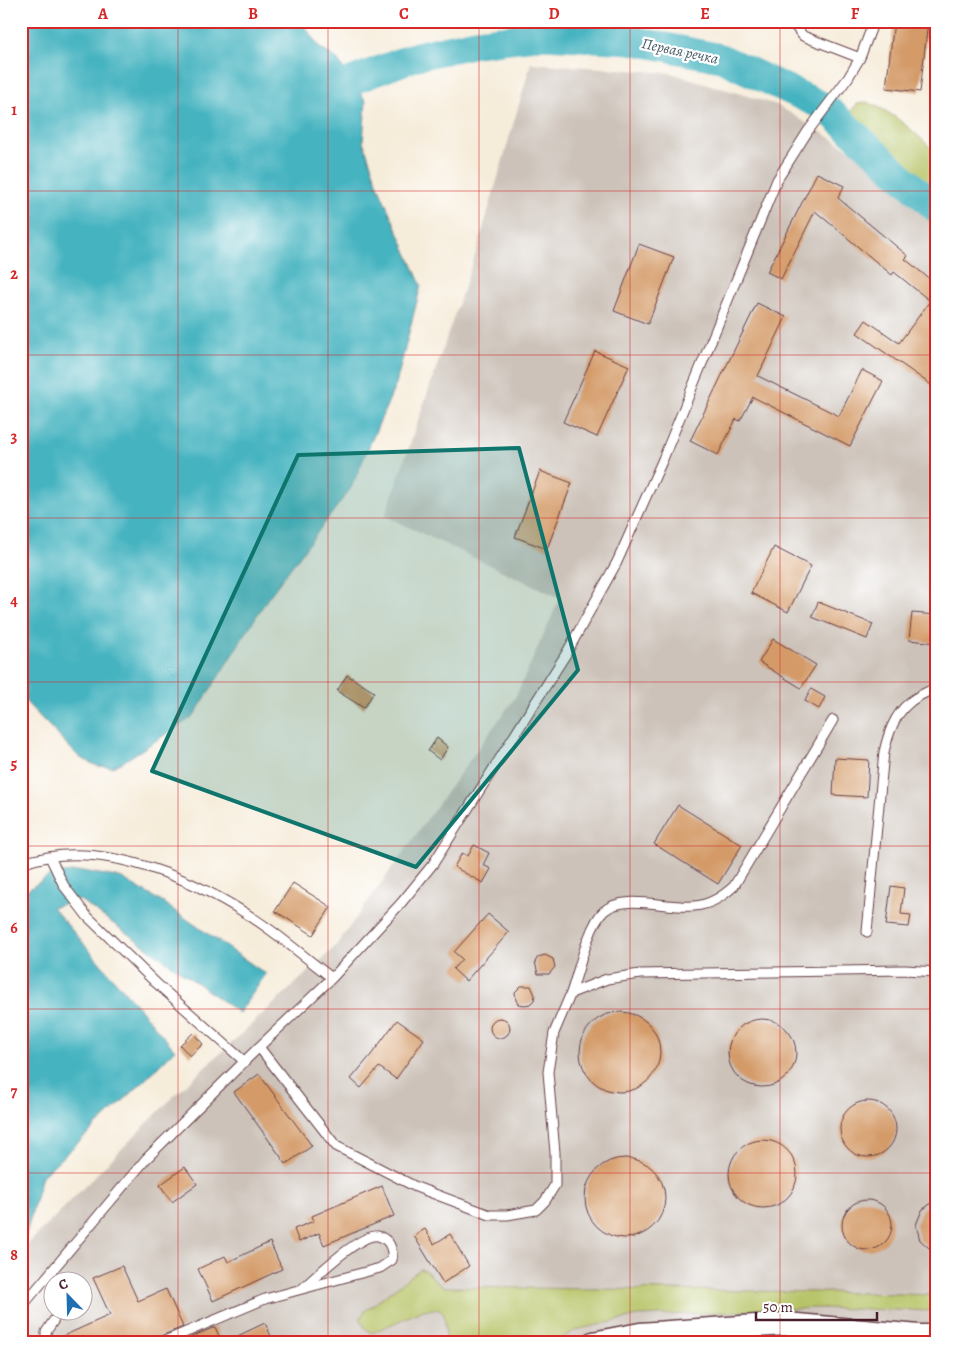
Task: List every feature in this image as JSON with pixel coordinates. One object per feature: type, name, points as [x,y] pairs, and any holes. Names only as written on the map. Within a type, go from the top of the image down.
[{"type":"street","points":[[593,1343],[640,1334],[786,1324],[925,1338]]},
{"type":"lane","points":[[791,21],[803,36],[860,58]]},
{"type":"lane","points":[[21,1334],[23,1331],[24,1304],[146,1160],[332,978],[417,885],[433,864],[566,654],[617,562],[663,459],[777,180],[808,131],[848,78],[860,58],[874,21]]},
{"type":"lane","points":[[866,932],[884,752],[889,734],[900,712],[909,702],[937,687]]},
{"type":"lane","points":[[260,1047],[336,1146],[416,1187],[490,1214],[508,1215],[536,1210],[545,1201],[555,1185],[555,1153],[548,1072],[554,1034],[571,993],[593,927],[604,911],[625,902],[694,906],[718,900],[734,886],[833,720]]},
{"type":"lane","points":[[21,864],[50,857],[80,855],[126,861],[173,876],[215,895],[268,929],[332,978]]},
{"type":"lane","points":[[50,857],[64,886],[87,916],[156,983],[245,1062]]},
{"type":"lane","points":[[571,993],[607,979],[640,974],[905,970],[937,972]]},
{"type":"lane","points":[[160,1343],[265,1299],[380,1268],[392,1260],[393,1253],[390,1245],[384,1238],[376,1235],[364,1240],[329,1264],[302,1289]]},
{"type":"lane","points":[[46,1343],[46,1332],[53,1322]]},
{"type":"highlighted area","points":[[519,448],[578,670],[416,867],[152,771],[298,455]]},
{"type":"shaded area","points":[[531,63],[671,73],[777,105],[886,172],[937,216],[937,1343],[21,1343],[21,1251],[174,1096],[335,947],[516,696],[560,598],[385,516],[476,253]]},
{"type":"green space","points":[[867,102],[896,118],[937,154],[937,208],[846,131],[842,125],[848,114],[857,104]]},
{"type":"green space","points":[[420,1269],[445,1287],[937,1295],[937,1311],[816,1308],[638,1316],[576,1330],[554,1343],[447,1343],[444,1314],[438,1309],[423,1310],[372,1333],[365,1328],[360,1319],[364,1312]]},
{"type":"water","points":[[21,21],[301,21],[320,48],[336,58],[366,101],[363,141],[379,188],[421,285],[396,384],[351,488],[268,598],[193,717],[112,767],[97,766],[79,757],[21,697]]},
{"type":"water","points":[[83,871],[122,878],[162,902],[266,974],[239,1013],[80,900],[52,907],[175,1050],[42,1176],[25,1238],[21,1243],[21,894],[52,874]]},
{"type":"building","points":[[894,21],[928,21],[920,92],[886,88]]},
{"type":"building","points":[[817,173],[844,186],[838,198],[908,256],[905,259],[937,285],[937,389],[857,333],[866,320],[899,343],[930,301],[894,272],[892,275],[815,211],[781,279],[767,272]]},
{"type":"building","points":[[639,244],[674,257],[648,324],[614,311]]},
{"type":"building","points":[[757,303],[786,317],[758,376],[839,416],[862,370],[883,381],[850,446],[753,397],[740,421],[736,419],[718,455],[690,441]]},
{"type":"building","points":[[595,351],[629,366],[597,437],[563,422]]},
{"type":"building","points":[[540,471],[572,483],[547,549],[515,537]]},
{"type":"building","points":[[774,547],[811,566],[788,612],[751,593]]},
{"type":"building","points":[[818,602],[873,624],[867,639],[812,617]]},
{"type":"building","points":[[912,613],[937,615],[937,643],[909,640]]},
{"type":"building","points":[[773,639],[816,665],[801,688],[759,662]]},
{"type":"building","points":[[347,675],[374,692],[364,708],[337,691]]},
{"type":"building","points":[[811,689],[825,697],[819,709],[805,701]]},
{"type":"building","points":[[437,738],[448,747],[440,760],[428,751]]},
{"type":"building","points":[[835,758],[869,760],[867,797],[833,795]]},
{"type":"building","points":[[678,805],[742,845],[718,884],[654,844]]},
{"type":"building","points":[[474,845],[489,853],[483,865],[491,869],[483,883],[454,867],[462,853],[468,856]]},
{"type":"building","points":[[293,883],[331,907],[313,935],[275,911]]},
{"type":"building","points":[[891,886],[904,888],[901,914],[911,915],[909,927],[886,925]]},
{"type":"building","points":[[488,914],[509,932],[466,981],[453,969],[462,959],[454,952]]},
{"type":"building","points":[[545,955],[553,959],[555,967],[549,974],[538,974],[535,962],[538,957]]},
{"type":"building","points":[[521,986],[531,986],[535,995],[534,1000],[530,1004],[518,1004],[516,1000],[515,992]]},
{"type":"building","points":[[620,1012],[635,1015],[648,1024],[657,1037],[660,1052],[657,1067],[648,1080],[635,1089],[620,1092],[605,1089],[592,1080],[583,1067],[580,1052],[583,1037],[592,1024],[605,1015]]},
{"type":"building","points":[[500,1018],[507,1021],[510,1028],[507,1035],[500,1038],[493,1035],[490,1028],[493,1021]]},
{"type":"building","points":[[762,1019],[775,1022],[786,1029],[793,1040],[796,1053],[793,1066],[786,1077],[775,1084],[762,1087],[749,1084],[738,1077],[731,1066],[728,1053],[731,1040],[738,1029],[749,1022]]},
{"type":"building","points":[[397,1020],[424,1039],[396,1079],[379,1067],[361,1088],[351,1079]]},
{"type":"building","points":[[193,1033],[203,1044],[190,1056],[180,1045]]},
{"type":"building","points":[[259,1074],[312,1146],[286,1164],[234,1092]]},
{"type":"building","points":[[868,1101],[883,1106],[891,1114],[896,1129],[891,1144],[883,1152],[868,1157],[853,1152],[845,1144],[840,1129],[845,1114],[853,1106]]},
{"type":"building","points":[[763,1140],[776,1143],[787,1150],[794,1161],[797,1174],[794,1187],[787,1198],[776,1205],[763,1208],[750,1205],[739,1198],[732,1187],[729,1174],[732,1161],[739,1150],[750,1143]]},
{"type":"building","points":[[625,1158],[640,1161],[653,1170],[662,1183],[665,1198],[662,1213],[653,1226],[640,1235],[625,1238],[610,1235],[597,1226],[588,1213],[585,1198],[588,1183],[597,1170],[610,1161]]},
{"type":"building","points":[[185,1167],[197,1184],[172,1202],[160,1185]]},
{"type":"building","points":[[382,1186],[394,1216],[324,1245],[319,1233],[299,1242],[294,1229],[314,1221],[312,1216]]},
{"type":"building","points":[[937,1199],[937,1255],[920,1240],[916,1225],[922,1210]]},
{"type":"building","points":[[862,1200],[872,1200],[885,1207],[892,1220],[892,1230],[885,1243],[872,1250],[862,1250],[853,1246],[846,1239],[842,1230],[842,1220],[846,1211],[853,1204]]},
{"type":"building","points":[[425,1229],[434,1244],[450,1234],[469,1266],[443,1283],[414,1236]]},
{"type":"building","points":[[270,1242],[282,1269],[213,1301],[198,1269],[225,1256],[228,1262]]},
{"type":"building","points":[[122,1266],[138,1301],[166,1289],[183,1327],[158,1337],[154,1343],[52,1343],[52,1341],[110,1315],[93,1278]]},
{"type":"building","points":[[265,1323],[274,1343],[223,1343]]},
{"type":"building","points":[[215,1327],[222,1343],[177,1343]]},
{"type":"waterway","name":"Первая речка","points":[[351,81],[417,56],[476,43],[544,35],[630,40],[721,58],[825,107],[937,209]]}]
